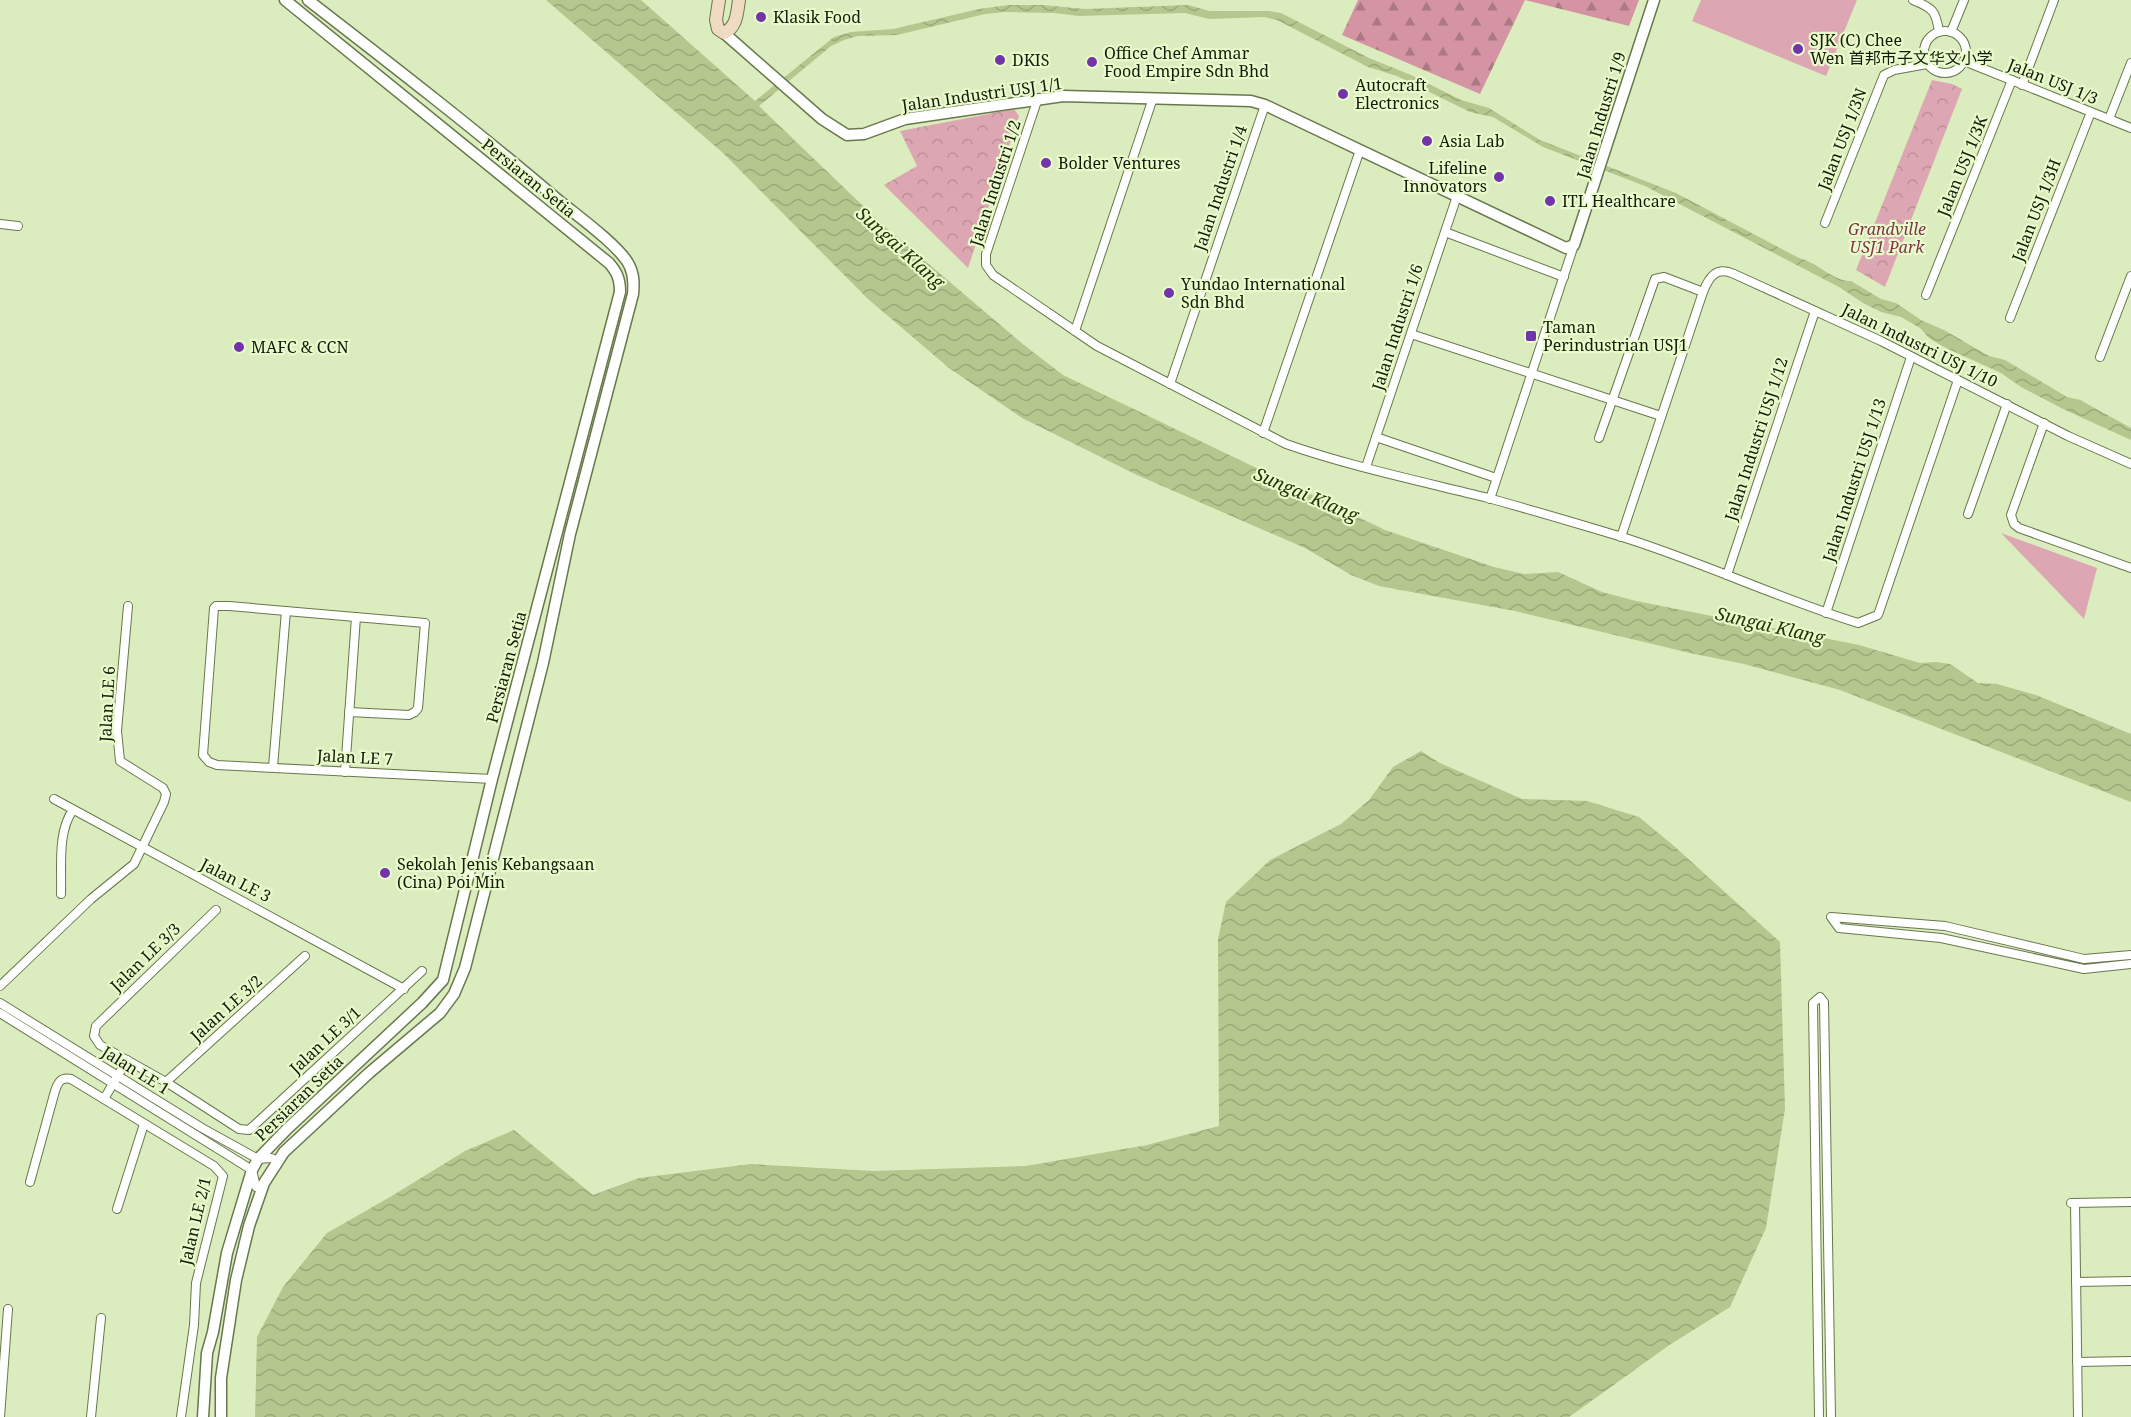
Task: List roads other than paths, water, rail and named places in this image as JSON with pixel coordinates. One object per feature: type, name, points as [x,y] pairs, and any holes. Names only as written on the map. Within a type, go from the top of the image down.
[{"type":"main road","points":[[719,0],[716,21],[718,29],[724,33],[731,30],[736,21],[739,0]]},
{"type":"street","name":"Persiaran Setia","points":[[204,1417],[207,1353],[227,1253],[252,1170],[258,1160],[287,1129],[422,1003],[443,980],[492,779],[620,292],[618,278],[609,263],[285,0]]},
{"type":"street","name":"Persiaran Setia","points":[[221,1417],[221,1378],[236,1280],[261,1188],[284,1152],[328,1110],[440,1013],[454,994],[465,968],[552,625],[570,534],[633,294],[633,275],[627,261],[591,228],[522,169],[308,0]]},
{"type":"street","name":"Jalan Industri 1/9","points":[[1490,499],[1599,172],[1653,0]]},
{"type":"street","points":[[1913,0],[1931,8],[1935,13],[1939,32]]},
{"type":"street","points":[[1951,32],[1964,0]]},
{"type":"street","points":[[2022,85],[2055,0]]},
{"type":"street","points":[[1939,32],[1951,32],[1963,40],[1966,47],[1964,62],[1960,68],[1947,74],[1939,73],[1927,64],[1924,57],[1927,41],[1939,32]]},
{"type":"street","name":"Jalan Industri USJ 1/1","points":[[724,33],[788,91],[840,132],[855,135],[905,119],[1063,96],[1251,101],[1265,105],[1566,248],[1574,245]]},
{"type":"street","name":"Jalan USJ 1/3","points":[[1964,62],[2131,128]]},
{"type":"street","points":[[2109,119],[2131,63]]},
{"type":"street","name":"Jalan USJ 1/3N","points":[[1825,224],[1884,75],[1894,70],[1927,64]]},
{"type":"street","name":"Jalan USJ 1/3K","points":[[1926,295],[2012,80]]},
{"type":"street","name":"Jalan Industri 1/2","points":[[1038,98],[986,254],[986,265],[993,275],[1075,332]]},
{"type":"street","points":[[1153,98],[1075,332],[1097,346],[1286,444],[1621,537],[1858,623],[1878,615],[1958,380]]},
{"type":"street","name":"Jalan Industri 1/4","points":[[1170,384],[1265,105]]},
{"type":"street","name":"Jalan USJ 1/3H","points":[[2010,318],[2091,112]]},
{"type":"street","points":[[1263,433],[1360,150]]},
{"type":"street","name":"Jalan Industri 1/6","points":[[1366,467],[1456,196]]},
{"type":"street","points":[[0,224],[18,226]]},
{"type":"street","points":[[1445,231],[1564,277]]},
{"type":"street","name":"Jalan Industri USJ 1/10","points":[[1703,292],[1716,271],[1727,271],[1815,311],[2131,464]]},
{"type":"street","points":[[618,278],[633,275]]},
{"type":"street","points":[[2100,357],[2131,276]]},
{"type":"street","points":[[1599,438],[1655,279],[1664,277],[1703,292],[1621,537]]},
{"type":"street","name":"Jalan Industri USJ 1/12","points":[[1726,575],[1815,311]]},
{"type":"street","points":[[1411,334],[1661,416]]},
{"type":"street","name":"Jalan Industri USJ 1/13","points":[[1826,613],[1911,357]]},
{"type":"street","points":[[1968,514],[2007,404]]},
{"type":"street","points":[[2044,423],[2012,515],[2014,524],[2019,528],[2131,568]]},
{"type":"street","points":[[1376,437],[1496,478]]},
{"type":"street","name":"Jalan LE 6","points":[[129,606],[117,731],[120,761],[163,788],[166,794],[142,847]]},
{"type":"street","name":"Jalan LE 7","points":[[286,611],[220,606],[214,608],[203,755],[209,762],[217,765],[492,779]]},
{"type":"street","points":[[273,767],[286,611],[424,622],[426,625],[418,708],[415,712],[409,715],[349,712]]},
{"type":"street","points":[[345,772],[356,617]]},
{"type":"street","points":[[492,779],[512,783]]},
{"type":"street","name":"Jalan LE 3","points":[[54,800],[404,989]]},
{"type":"street","points":[[61,894],[63,830],[73,810]]},
{"type":"street","points":[[0,986],[91,899],[127,871],[134,864],[142,847]]},
{"type":"street","name":"Jalan LE 3/3","points":[[127,1060],[96,1041],[94,1036],[96,1026],[216,910]]},
{"type":"street","points":[[2131,955],[2084,959],[1945,926],[1831,917],[1839,928],[1941,938],[2084,969],[2131,964]]},
{"type":"street","name":"Jalan LE 3/2","points":[[166,1082],[305,956]]},
{"type":"street","name":"Jalan LE 3/1","points":[[166,1082],[239,1129],[249,1130],[422,971]]},
{"type":"street","points":[[1819,1417],[1813,1003],[1820,997],[1824,1002],[1832,1417]]},
{"type":"street","name":"Jalan LE 1","points":[[0,1000],[115,1080],[252,1170]]},
{"type":"street","name":"Jalan LE 1","points":[[0,1013],[258,1160]]},
{"type":"street","points":[[104,1099],[127,1060],[166,1082]]},
{"type":"street","name":"Jalan LE 2/1","points":[[30,1182],[55,1091],[59,1081],[65,1078],[214,1166],[223,1176],[196,1283],[194,1325],[181,1417]]},
{"type":"street","points":[[117,1209],[144,1124]]},
{"type":"street","points":[[258,1160],[271,1158],[278,1161]]},
{"type":"street","points":[[252,1170],[256,1187],[261,1188]]},
{"type":"street","points":[[2078,1417],[2073,1203],[2131,1202]]},
{"type":"street","points":[[2076,1282],[2131,1281]]},
{"type":"street","points":[[0,1417],[8,1309]]},
{"type":"street","points":[[91,1417],[102,1318]]},
{"type":"street","points":[[2077,1362],[2131,1361]]},
{"type":"water","name":"Sungai Klang","points":[[546,0],[641,0],[755,101],[834,37],[851,32],[893,29],[979,9],[1008,5],[1043,5],[1085,9],[1188,5],[1210,11],[1281,13],[1369,58],[1411,75],[1461,100],[1489,108],[1540,140],[1676,193],[1832,275],[1851,281],[1881,299],[1896,303],[1921,320],[1944,330],[1989,356],[2005,360],[2067,397],[2080,400],[2131,428],[2131,440],[2063,409],[2021,387],[2001,373],[1944,347],[1929,338],[1920,328],[1901,317],[1881,312],[1863,303],[1839,287],[1645,186],[1543,147],[1493,117],[1470,112],[1397,76],[1368,67],[1277,20],[1264,17],[1209,19],[1185,13],[1079,16],[1054,13],[985,14],[897,35],[858,36],[844,40],[831,46],[759,106],[884,226],[1024,345],[1063,375],[1385,530],[1494,567],[1524,574],[1558,572],[1602,592],[1636,601],[1859,645],[1920,663],[1950,664],[1978,683],[1997,684],[2036,695],[2131,734],[2131,802],[1840,690],[1744,664],[1515,611],[1379,586],[1351,575],[1305,548],[1137,475],[1022,418],[949,368],[868,299],[723,153]]},
{"type":"water","points":[[1421,751],[1440,763],[1522,799],[1587,801],[1639,817],[1780,942],[1785,1109],[1766,1228],[1730,1307],[1668,1346],[1569,1417],[255,1417],[257,1337],[283,1287],[327,1233],[465,1151],[514,1130],[593,1195],[639,1178],[751,1164],[874,1171],[1026,1166],[1147,1145],[1219,1126],[1218,939],[1226,902],[1270,860],[1341,824],[1369,800],[1393,767]]},
{"type":"place","name":"Klasik Food","points":[[761,17]]},
{"type":"place","name":"SJK (C) Chee Wen 首邦市子文华文小学","points":[[1798,49]]},
{"type":"place","name":"DKIS","points":[[1000,60]]},
{"type":"place","name":"Office Chef Ammar Food Empire Sdn Bhd","points":[[1092,62]]},
{"type":"place","name":"Autocraft Electronics","points":[[1343,94]]},
{"type":"place","name":"Asia Lab","points":[[1427,141]]},
{"type":"place","name":"Bolder Ventures","points":[[1046,163]]},
{"type":"place","name":"Lifeline Innovators","points":[[1499,177]]},
{"type":"place","name":"ITL Healthcare","points":[[1550,201]]},
{"type":"place","name":"Yundao International Sdn Bhd","points":[[1169,293]]},
{"type":"place","name":"Taman Perindustrian USJ1","points":[[1531,336]]},
{"type":"place","name":"MAFC & CCN","points":[[239,347]]},
{"type":"place","name":"Sekolah Jenis Kebangsaan (Cina) Poi Min","points":[[385,873]]},
{"type":"park label","name":"Grandville USJ1 Park","points":[[1887,238]]}]
